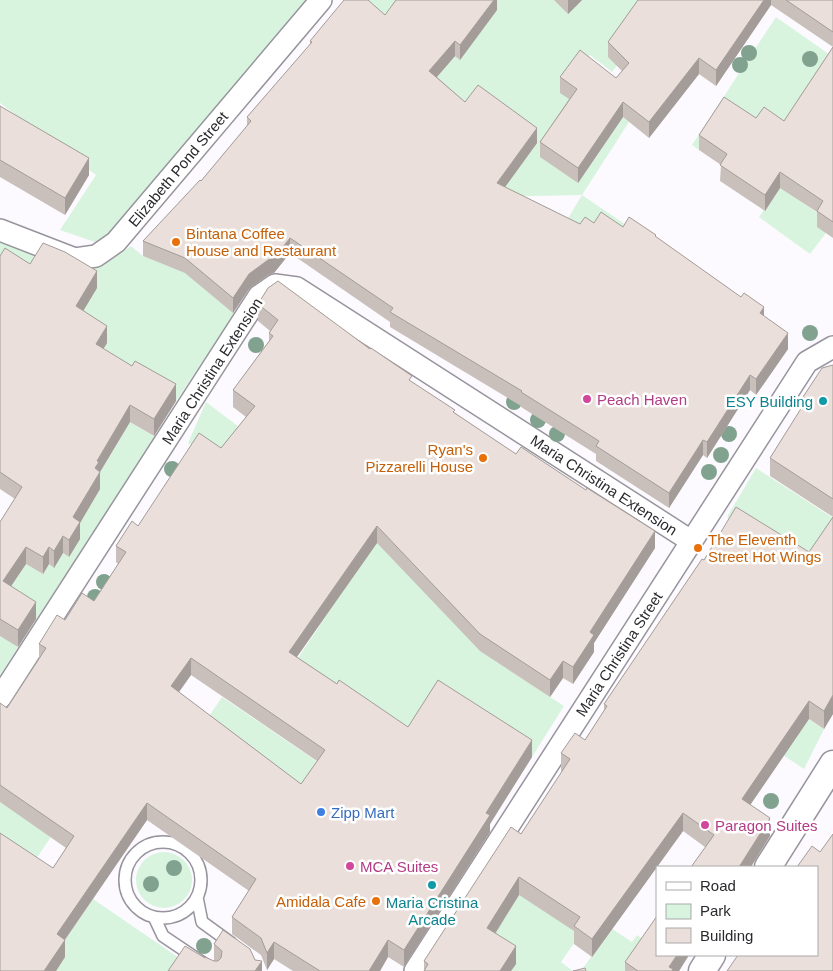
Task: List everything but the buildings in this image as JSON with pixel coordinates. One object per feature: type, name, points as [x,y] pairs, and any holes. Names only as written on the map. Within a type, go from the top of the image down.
[{"type":"street","name":"Elizabeth Pond Street","points":[[0,230],[75,259],[96,256],[116,242],[321,0]]},
{"type":"street","name":"Maria Christina Extension","points":[[0,698],[259,296],[275,285],[297,288],[691,541]]},
{"type":"street","name":"Maria Christina Street","points":[[415,971],[807,362],[833,347]]},
{"type":"street","points":[[769,866],[833,764]]},
{"type":"street","points":[[702,971],[711,956]]},
{"type":"lane","points":[[197,897],[186,910],[172,917],[154,917],[139,910],[128,896],[125,880],[128,863],[139,850],[154,842],[171,842],[186,850],[197,863],[201,880],[197,897],[202,922],[242,951]]},
{"type":"lane","points":[[154,917],[163,936],[215,971]]},
{"type":"green space","points":[[0,0],[330,0],[133,227],[98,243],[60,230],[96,175],[0,103]]},
{"type":"green space","points":[[357,0],[649,0],[629,49],[612,72],[590,55],[576,74],[594,95],[629,122],[582,195],[480,197]]},
{"type":"green space","points":[[776,17],[833,57],[784,136],[725,113],[699,150],[692,145]]},
{"type":"green space","points":[[780,187],[823,217],[826,233],[810,254],[759,217]]},
{"type":"green space","points":[[582,195],[632,229],[561,230]]},
{"type":"green space","points":[[0,239],[45,256],[30,281],[0,273]]},
{"type":"green space","points":[[131,246],[143,256],[186,273],[236,314],[176,401],[132,383],[76,323],[66,269],[102,266]]},
{"type":"green space","points":[[206,402],[247,433],[217,462],[188,443]]},
{"type":"green space","points":[[130,422],[155,437],[0,675],[0,579],[26,564],[43,574],[49,564],[54,567],[63,553],[69,557],[73,534],[100,489],[93,464],[110,456]]},
{"type":"green space","points":[[756,468],[833,518],[815,563],[736,525],[727,517]]},
{"type":"green space","points":[[376,541],[468,638],[494,660],[564,706],[532,757],[403,741],[294,664]]},
{"type":"green space","points":[[222,697],[325,767],[269,847],[168,777]]},
{"type":"green space","points":[[797,712],[824,729],[804,769],[783,755]]},
{"type":"green space","points":[[0,802],[51,837],[14,891],[0,882]]},
{"type":"green space","points":[[164,852],[175,854],[184,860],[190,869],[192,880],[190,891],[184,900],[175,906],[164,908],[153,906],[144,900],[138,891],[136,880],[138,869],[144,860],[153,854]]},
{"type":"green space","points":[[519,895],[579,934],[591,915],[632,942],[637,935],[650,944],[631,971],[581,971],[596,950],[579,936],[561,962],[573,971],[511,971],[515,964],[479,923]]},
{"type":"green space","points":[[93,899],[185,962],[179,971],[56,971],[65,957],[57,951]]},
{"type":"place","name":"Bintana Coffee House and Restaurant","points":[[176,242]]},
{"type":"place","name":"Peach Haven","points":[[587,399]]},
{"type":"place","name":"ESY Building","points":[[823,401]]},
{"type":"place","name":"Ryan's Pizzarelli House","points":[[483,458]]},
{"type":"place","name":"The Eleventh Street Hot Wings","points":[[698,548]]},
{"type":"place","name":"Zipp Mart","points":[[321,812]]},
{"type":"place","name":"Paragon Suites","points":[[705,825]]},
{"type":"place","name":"MCA Suites","points":[[350,866]]},
{"type":"place","name":"Maria Cristina Arcade","points":[[432,885]]},
{"type":"place","name":"Amidala Cafe","points":[[376,901]]}]
